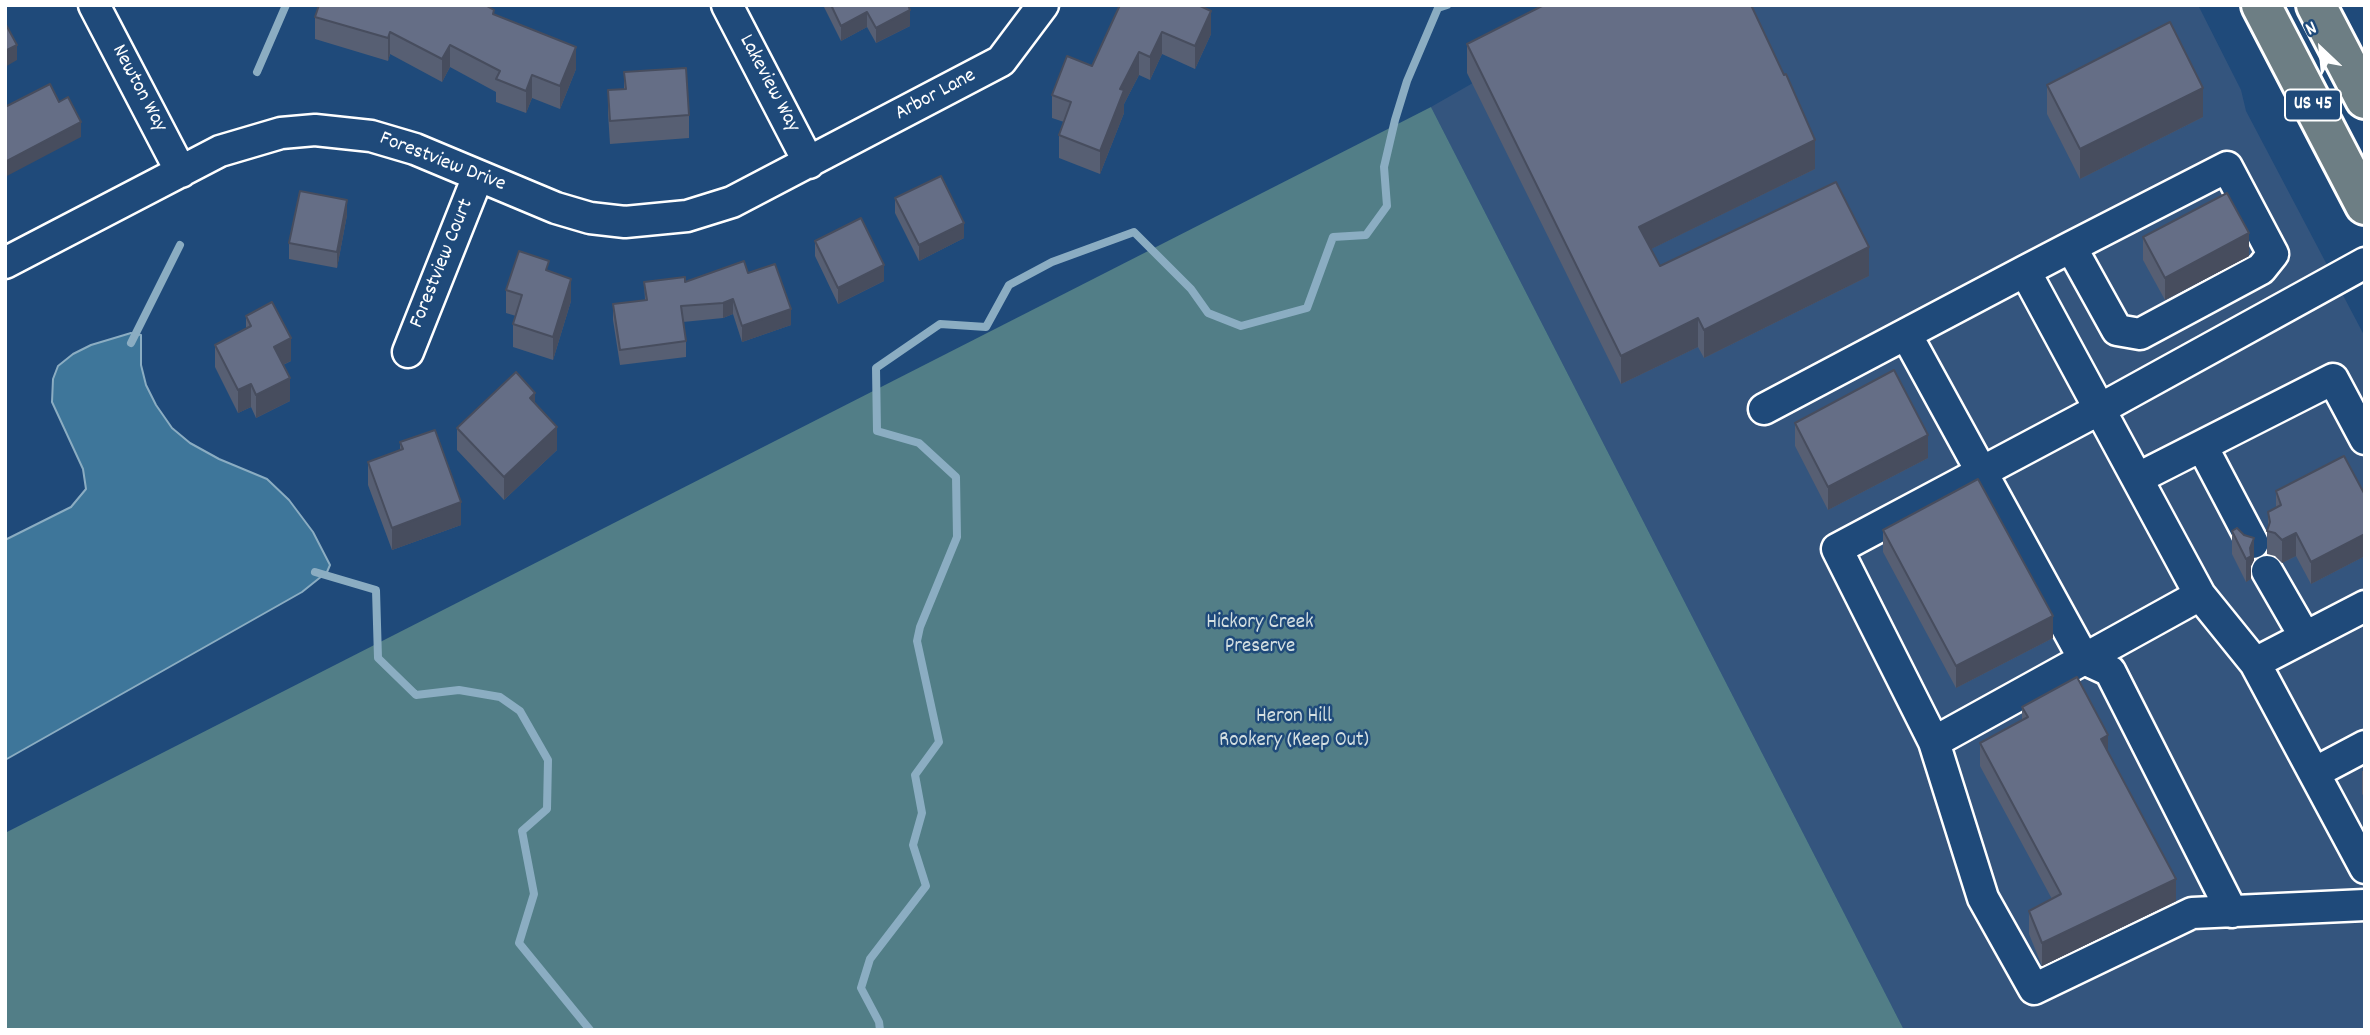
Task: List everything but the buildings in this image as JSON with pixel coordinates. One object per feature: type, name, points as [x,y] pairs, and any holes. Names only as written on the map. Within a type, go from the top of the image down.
[{"type":"main road","name":"US 45","points":[[2260,5],[2365,205]]},
{"type":"main road","name":"US 45","points":[[2316,5],[2365,99]]},
{"type":"street","name":"Newton Way","points":[[94,5],[181,172]]},
{"type":"street","name":"Lakeview Way","points":[[727,5],[809,163]]},
{"type":"street","name":"Arbor Lane","points":[[809,163],[1001,61],[1043,5]]},
{"type":"street","name":"Forestview Drive","points":[[5,263],[220,151],[281,132],[315,130],[371,135],[415,149],[556,208],[590,218],[625,222],[667,219],[711,210],[809,163]]},
{"type":"street","points":[[1764,408],[2071,247],[2227,167],[2273,254],[2261,269],[2140,334],[2117,330],[2071,247]]},
{"type":"street","name":"Forestview Court","points":[[408,352],[478,176]]},
{"type":"street","points":[[2365,263],[2100,409],[1837,549],[1934,742],[1983,898],[2034,989],[2192,914],[2365,905]]},
{"type":"street","points":[[2025,271],[2200,595],[2255,663],[2365,868]]},
{"type":"street","points":[[1906,334],[2084,659],[2110,671],[2232,912]]},
{"type":"street","points":[[2138,478],[2333,379],[2365,439]]},
{"type":"street","points":[[2202,446],[2253,543]]},
{"type":"street","points":[[2267,571],[2305,637]]},
{"type":"street","points":[[1934,742],[2200,595]]},
{"type":"street","points":[[2255,663],[2365,606]]},
{"type":"street","points":[[2314,773],[2365,746]]},
{"type":"shaded area","points":[[1609,5],[2198,5],[2241,90],[2246,111],[2365,337],[2365,1030],[1904,1030],[1431,107]]},
{"type":"shaded area","points":[[131,333],[141,335],[141,365],[146,385],[172,428],[190,443],[219,459],[267,479],[289,500],[313,532],[330,565],[327,572],[302,592],[5,760],[5,540],[71,507],[86,489],[83,469],[52,402],[53,379],[58,366],[91,345]]},
{"type":"green space","name":"Hickory Creek Preserve","points":[[1431,107],[1904,1030],[5,1030],[5,833]]},
{"type":"waterway","points":[[257,72],[286,5]]},
{"type":"waterway","points":[[880,1030],[879,1022],[861,988],[870,959],[926,886],[913,845],[922,813],[915,775],[939,742],[917,641],[920,627],[957,537],[956,477],[919,443],[877,431],[876,368],[940,324],[986,327],[1009,285],[1052,262],[1134,232],[1191,289],[1208,313],[1241,326],[1307,308],[1333,237],[1366,235],[1387,206],[1384,167],[1395,120],[1407,81],[1438,8],[1447,5]]},
{"type":"waterway","points":[[131,343],[180,245]]},
{"type":"waterway","points":[[315,572],[376,590],[378,658],[416,695],[459,690],[500,697],[520,711],[548,760],[547,809],[522,831],[534,894],[519,943],[590,1030]]},
{"type":"park label","name":"Heron Hill Rookery (Keep Out)","points":[[1294,730]]}]
